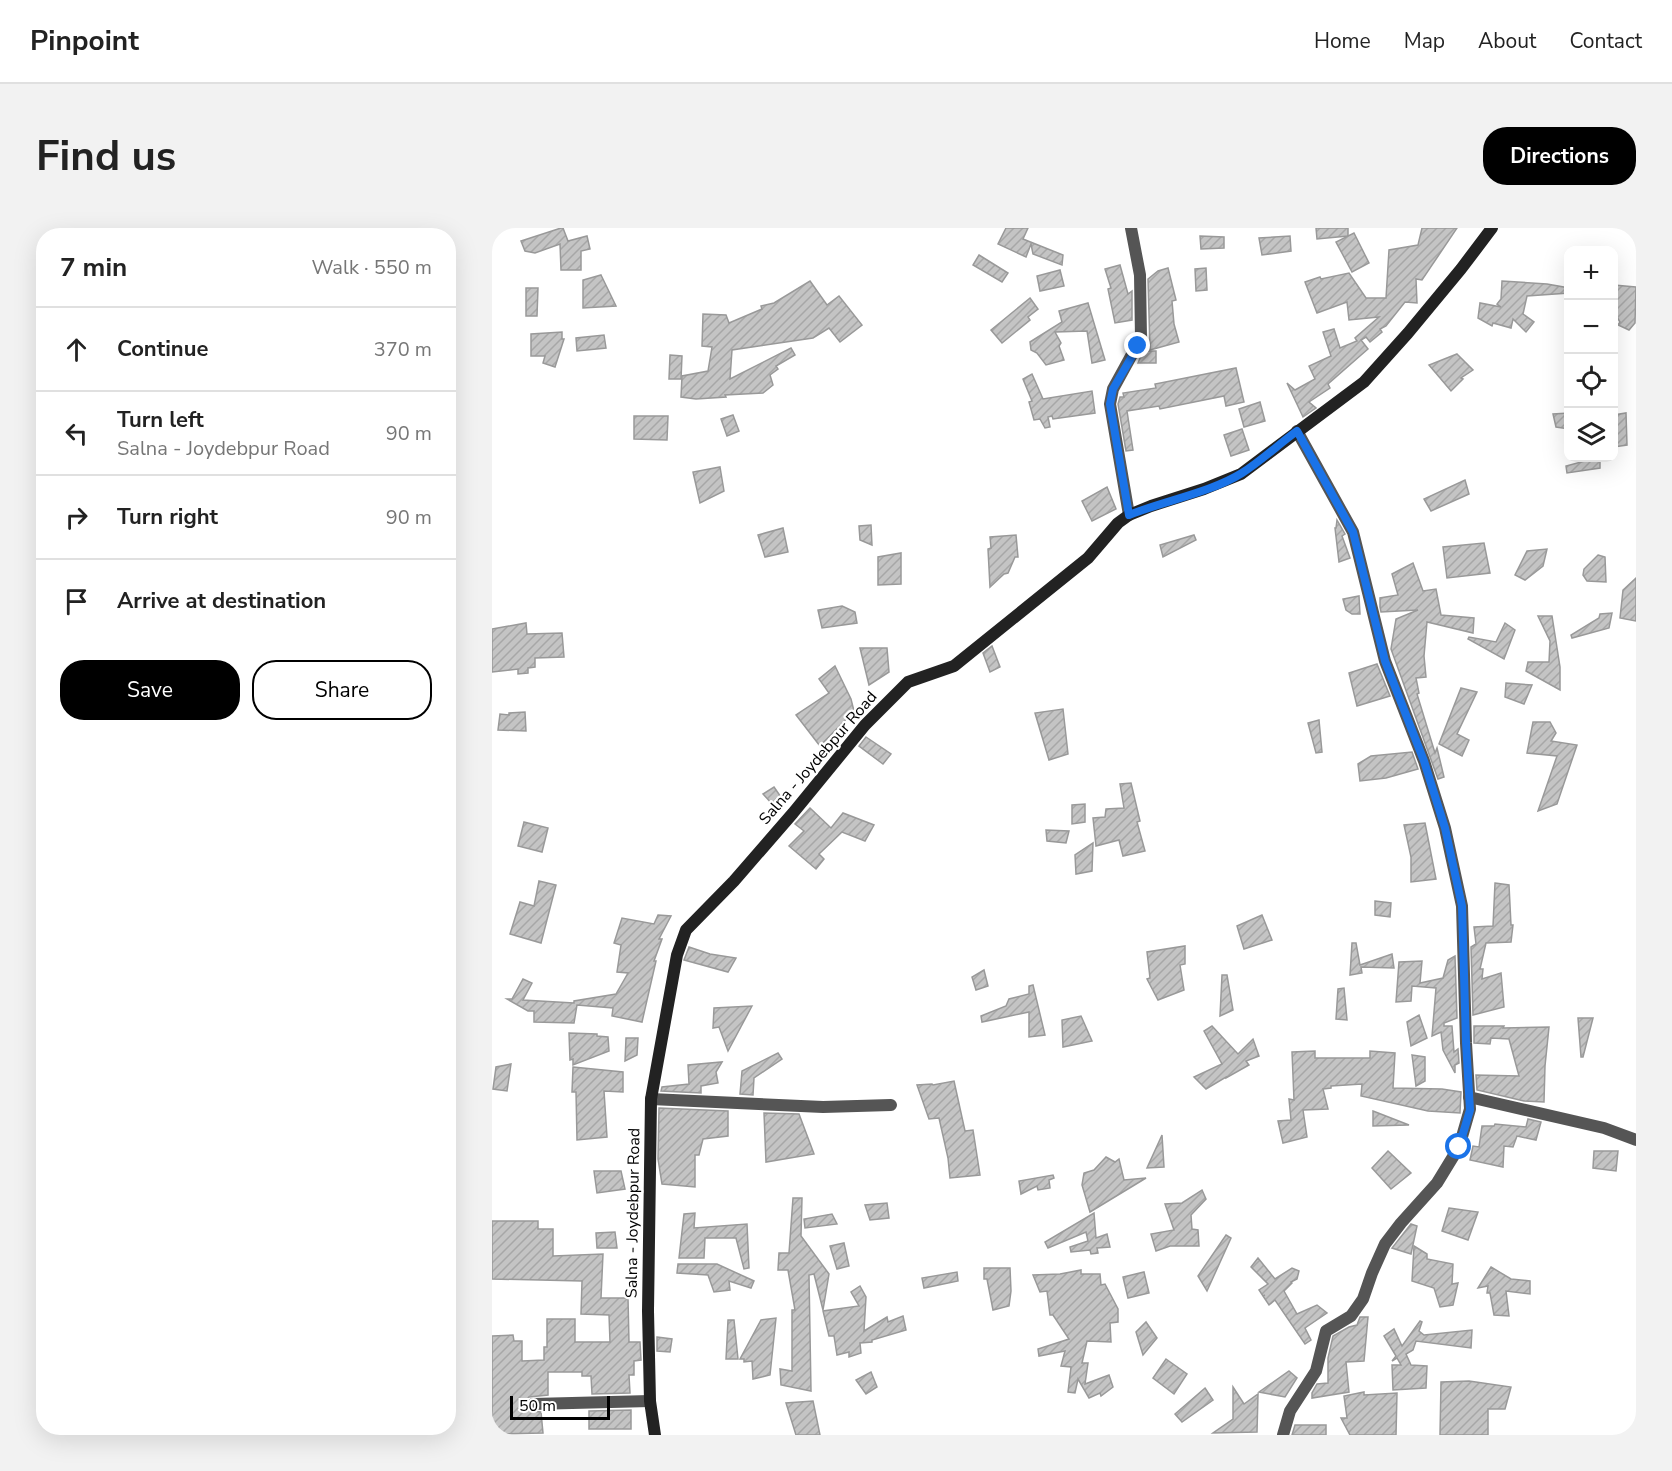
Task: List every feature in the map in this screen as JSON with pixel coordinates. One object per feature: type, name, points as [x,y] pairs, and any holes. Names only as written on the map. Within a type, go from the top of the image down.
[{"type":"main road","name":"Salna - Joydebpur Road","points":[[655,1435],[650,1401],[648,1311],[651,1099],[677,955],[686,930],[734,881],[865,725],[908,682],[954,666],[1088,558],[1129,515],[1241,474],[1364,382],[1408,333],[1492,228]]},
{"type":"street","points":[[1129,515],[1110,404],[1113,389],[1141,338],[1140,275],[1131,228]]},
{"type":"street","points":[[1283,1435],[1290,1411],[1316,1371],[1326,1332],[1351,1317],[1363,1299],[1371,1273],[1385,1244],[1437,1183],[1459,1147],[1470,1110],[1462,906],[1445,828],[1424,761],[1385,661],[1353,532],[1297,431]]},
{"type":"street","points":[[1469,1096],[1604,1128],[1636,1140]]},
{"type":"street","points":[[651,1099],[823,1107],[891,1105]]},
{"type":"street","points":[[532,1404],[650,1401]]},
{"type":"building","points":[[561,228],[568,241],[587,236],[590,249],[581,251],[581,270],[561,270],[560,244],[535,253],[525,251],[521,241]]},
{"type":"building","points":[[1006,228],[1028,228],[1023,239],[1063,255],[1062,265],[1033,254],[1031,244],[1026,257],[998,244]]},
{"type":"building","points":[[1316,228],[1348,228],[1348,236],[1317,239]]},
{"type":"building","points":[[1422,228],[1457,228],[1422,280],[1416,279],[1417,303],[1405,302],[1386,326],[1380,329],[1382,332],[1370,342],[1366,337],[1361,340],[1368,349],[1328,384],[1330,388],[1309,402],[1316,408],[1303,417],[1287,383],[1295,390],[1315,379],[1309,366],[1331,356],[1323,332],[1334,329],[1340,348],[1357,341],[1355,338],[1379,317],[1349,320],[1347,302],[1317,313],[1305,282],[1320,277],[1321,279],[1349,273],[1366,298],[1386,298],[1389,250],[1418,245]]},
{"type":"building","points":[[1354,233],[1369,263],[1352,272],[1336,242]]},
{"type":"building","points":[[1200,236],[1224,237],[1224,248],[1201,249]]},
{"type":"building","points":[[1290,236],[1291,251],[1262,255],[1259,238]]},
{"type":"building","points":[[979,255],[1008,273],[1002,282],[973,265]]},
{"type":"building","points":[[1120,265],[1128,294],[1132,291],[1132,320],[1115,323],[1108,289],[1111,288],[1105,269]]},
{"type":"building","points":[[1168,268],[1176,300],[1172,301],[1174,324],[1179,342],[1150,350],[1148,279],[1158,271]]},
{"type":"building","points":[[1206,268],[1207,290],[1196,291],[1195,269]]},
{"type":"building","points":[[1060,270],[1064,286],[1040,291],[1037,276]]},
{"type":"building","points":[[601,275],[616,306],[583,308],[583,280]]},
{"type":"building","points":[[810,281],[827,305],[839,296],[862,325],[840,342],[829,328],[813,338],[732,350],[730,379],[791,348],[795,355],[776,366],[778,369],[770,375],[773,385],[763,393],[696,399],[681,397],[682,376],[708,371],[712,347],[702,346],[703,314],[726,315],[729,323],[762,309],[761,306],[774,303]]},
{"type":"building","points":[[1502,281],[1564,287],[1564,293],[1527,296],[1523,314],[1534,322],[1526,332],[1513,319],[1511,328],[1493,323],[1492,326],[1478,318],[1480,303],[1501,307],[1497,304],[1501,299]]},
{"type":"building","points":[[1618,285],[1636,287],[1635,323],[1629,330],[1618,325],[1620,322],[1618,319]]},
{"type":"building","points":[[526,288],[538,288],[537,316],[526,316]]},
{"type":"building","points":[[1030,298],[1038,309],[1028,317],[1030,320],[1002,343],[991,330]]},
{"type":"building","points":[[1088,303],[1105,360],[1092,363],[1087,331],[1055,332],[1061,343],[1059,346],[1064,360],[1046,365],[1037,353],[1031,350],[1030,342],[1062,322],[1059,311]]},
{"type":"building","points":[[562,332],[562,339],[564,339],[555,367],[543,363],[545,356],[531,356],[531,334]]},
{"type":"building","points":[[604,335],[606,348],[577,351],[576,338]]},
{"type":"building","points":[[1143,351],[1156,351],[1156,363],[1138,363]]},
{"type":"building","points":[[1457,354],[1473,370],[1461,378],[1463,379],[1451,391],[1429,365]]},
{"type":"building","points":[[670,355],[682,356],[681,379],[669,379]]},
{"type":"building","points":[[1236,368],[1244,402],[1226,406],[1224,396],[1160,409],[1159,406],[1127,411],[1133,450],[1126,451],[1118,404],[1120,397],[1124,397],[1123,393],[1156,388],[1155,384]]},
{"type":"building","points":[[1032,374],[1043,399],[1092,391],[1095,413],[1053,419],[1052,416],[1048,417],[1050,427],[1045,428],[1040,419],[1034,420],[1029,402],[1032,401],[1023,379]]},
{"type":"building","points":[[1260,402],[1265,421],[1244,427],[1239,409]]},
{"type":"building","points":[[1564,413],[1564,428],[1556,427],[1553,414]]},
{"type":"building","points":[[1626,413],[1627,445],[1618,446],[1618,414]]},
{"type":"building","points":[[733,415],[739,431],[727,436],[721,419]]},
{"type":"building","points":[[634,416],[668,416],[667,440],[634,439]]},
{"type":"building","points":[[1242,429],[1249,450],[1231,456],[1224,435]]},
{"type":"building","points":[[1581,462],[1600,462],[1600,468],[1567,473],[1566,466]]},
{"type":"building","points":[[720,467],[724,491],[700,503],[693,472]]},
{"type":"building","points":[[1465,480],[1469,494],[1431,511],[1424,499]]},
{"type":"building","points":[[1107,487],[1116,509],[1092,521],[1082,501]]},
{"type":"building","points":[[1337,520],[1345,534],[1342,536],[1350,558],[1339,562],[1335,528]]},
{"type":"building","points":[[871,525],[872,545],[860,540],[859,526]]},
{"type":"building","points":[[783,528],[788,552],[765,557],[758,535]]},
{"type":"building","points":[[1016,535],[1018,557],[1015,557],[1008,573],[990,587],[988,549],[991,548],[990,537]]},
{"type":"building","points":[[1194,535],[1196,540],[1163,557],[1160,545]]},
{"type":"building","points":[[1484,543],[1490,573],[1447,578],[1443,547]]},
{"type":"building","points":[[1547,549],[1543,566],[1525,580],[1515,575],[1527,551]]},
{"type":"building","points":[[901,553],[901,584],[878,585],[878,557]]},
{"type":"building","points":[[1598,555],[1605,557],[1606,582],[1587,581],[1583,575],[1584,569]]},
{"type":"building","points":[[1413,563],[1423,591],[1436,589],[1441,615],[1474,618],[1473,633],[1427,622],[1424,656],[1426,677],[1416,678],[1419,693],[1417,694],[1435,753],[1437,748],[1444,777],[1438,779],[1391,649],[1396,619],[1418,610],[1381,612],[1380,607],[1380,598],[1398,595],[1392,574]]},
{"type":"building","points":[[1636,578],[1636,621],[1620,618],[1623,590]]},
{"type":"building","points":[[1359,596],[1360,614],[1352,614],[1346,610],[1343,599]]},
{"type":"building","points":[[842,606],[855,612],[857,623],[822,628],[818,610]]},
{"type":"building","points":[[1612,613],[1609,628],[1572,638],[1571,635],[1599,618],[1600,614]]},
{"type":"building","points":[[1538,616],[1552,616],[1560,667],[1560,690],[1526,671],[1528,662],[1549,662],[1550,641]]},
{"type":"building","points":[[526,623],[527,634],[562,633],[564,657],[535,658],[535,667],[528,668],[528,673],[518,674],[518,669],[492,672],[492,629]]},
{"type":"building","points":[[1505,623],[1515,630],[1504,659],[1468,639],[1469,637],[1496,642]]},
{"type":"building","points":[[992,646],[1000,667],[990,672],[983,653]]},
{"type":"building","points":[[860,648],[887,648],[889,672],[869,685]]},
{"type":"building","points":[[1377,664],[1390,696],[1357,706],[1349,673]]},
{"type":"building","points":[[835,666],[851,699],[854,711],[820,746],[796,715],[829,693],[819,679]]},
{"type":"building","points":[[1506,683],[1532,685],[1524,704],[1505,697]]},
{"type":"building","points":[[1461,688],[1477,692],[1457,734],[1469,740],[1462,756],[1439,744]]},
{"type":"building","points":[[1063,709],[1068,754],[1049,760],[1035,713]]},
{"type":"building","points":[[525,712],[526,731],[498,730],[500,714]]},
{"type":"building","points":[[1319,720],[1322,752],[1316,753],[1308,723]]},
{"type":"building","points":[[1533,722],[1550,722],[1556,733],[1551,741],[1577,745],[1557,804],[1538,811],[1557,756],[1527,753]]},
{"type":"building","points":[[866,737],[891,754],[883,764],[859,746]]},
{"type":"building","points":[[1412,752],[1418,769],[1386,778],[1360,781],[1358,764],[1371,756]]},
{"type":"building","points":[[1131,783],[1140,821],[1137,822],[1145,851],[1123,856],[1119,840],[1096,846],[1093,818],[1105,817],[1106,809],[1124,808],[1120,784]]},
{"type":"building","points":[[774,787],[783,800],[774,806],[763,794]]},
{"type":"building","points":[[1085,804],[1085,822],[1072,824],[1072,805]]},
{"type":"building","points":[[810,808],[831,828],[843,813],[874,825],[865,841],[842,832],[819,854],[824,859],[816,869],[789,846],[804,831],[795,824]]},
{"type":"building","points":[[524,822],[548,828],[542,852],[518,846]]},
{"type":"building","points":[[1425,823],[1436,879],[1411,882],[1411,857],[1404,825]]},
{"type":"building","points":[[1046,830],[1069,831],[1066,843],[1047,841]]},
{"type":"building","points":[[1093,843],[1092,871],[1076,874],[1075,855]]},
{"type":"building","points":[[539,881],[556,885],[541,943],[510,934],[520,902],[534,906]]},
{"type":"building","points":[[1495,883],[1509,885],[1511,925],[1513,925],[1511,942],[1486,943],[1480,969],[1483,969],[1482,979],[1501,973],[1504,1007],[1473,1015],[1471,947],[1476,944],[1474,927],[1493,926]]},
{"type":"building","points":[[1375,901],[1391,903],[1390,917],[1375,915]]},
{"type":"building","points":[[658,915],[671,916],[659,939],[662,939],[654,961],[656,961],[642,1022],[612,1016],[613,1008],[577,1005],[574,1023],[534,1022],[534,1011],[528,1011],[507,999],[512,999],[523,979],[532,983],[523,1000],[574,1003],[574,1001],[616,994],[628,973],[617,972],[621,945],[614,943],[622,918],[654,924]]},
{"type":"building","points":[[1262,915],[1272,940],[1244,949],[1237,926]]},
{"type":"building","points":[[1352,943],[1356,943],[1360,965],[1392,954],[1394,968],[1361,967],[1362,973],[1350,975]]},
{"type":"building","points":[[1185,946],[1185,964],[1180,965],[1184,990],[1158,1000],[1147,979],[1150,978],[1147,952]]},
{"type":"building","points":[[689,947],[710,954],[736,958],[728,972],[684,960]]},
{"type":"building","points":[[1455,956],[1457,1018],[1444,1023],[1444,1026],[1452,1026],[1454,1052],[1458,1049],[1459,1063],[1455,1065],[1455,1073],[1443,1050],[1441,1032],[1432,1036],[1436,988],[1412,986],[1411,1001],[1396,1002],[1399,962],[1422,961],[1420,983],[1443,978],[1448,960]]},
{"type":"building","points":[[984,970],[988,986],[976,990],[972,977]]},
{"type":"building","points":[[1222,975],[1227,975],[1233,1010],[1220,1016]]},
{"type":"building","points":[[1033,985],[1045,1035],[1029,1037],[1029,1012],[982,1022],[981,1016],[1006,1006],[1009,999],[1029,994],[1029,986]]},
{"type":"building","points":[[1344,988],[1347,1020],[1336,1019],[1338,989]]},
{"type":"building","points":[[752,1006],[728,1051],[719,1027],[713,1028],[714,1008]]},
{"type":"building","points":[[1419,1015],[1427,1038],[1411,1046],[1407,1022]]},
{"type":"building","points":[[1081,1016],[1092,1041],[1063,1047],[1062,1020]]},
{"type":"building","points":[[1578,1018],[1593,1018],[1583,1057],[1581,1057]]},
{"type":"building","points":[[1212,1026],[1238,1054],[1253,1039],[1259,1056],[1246,1061],[1249,1065],[1206,1089],[1194,1077],[1222,1064],[1204,1031]]},
{"type":"building","points":[[1474,1026],[1549,1027],[1544,1102],[1524,1101],[1477,1090],[1476,1075],[1519,1076],[1509,1039],[1491,1038],[1490,1044],[1474,1043]]},
{"type":"building","points":[[569,1033],[597,1034],[597,1036],[608,1037],[609,1051],[573,1065],[573,1059],[570,1060]]},
{"type":"building","points":[[626,1038],[638,1038],[637,1055],[625,1061]]},
{"type":"building","points":[[1315,1051],[1315,1058],[1370,1058],[1370,1051],[1395,1053],[1393,1088],[1442,1089],[1461,1092],[1460,1113],[1428,1111],[1361,1096],[1362,1084],[1331,1086],[1331,1088],[1323,1089],[1328,1109],[1303,1110],[1307,1137],[1283,1143],[1278,1121],[1291,1120],[1289,1099],[1294,1100],[1292,1052]]},
{"type":"building","points":[[778,1053],[782,1059],[754,1078],[753,1095],[740,1094],[742,1071]]},
{"type":"building","points":[[1412,1055],[1425,1057],[1425,1081],[1416,1086]]},
{"type":"building","points":[[722,1062],[716,1072],[718,1083],[701,1086],[701,1093],[661,1091],[662,1087],[689,1084],[688,1065]]},
{"type":"building","points":[[511,1064],[507,1091],[493,1089],[496,1067]]},
{"type":"building","points":[[573,1067],[623,1072],[623,1092],[604,1091],[607,1137],[577,1140],[576,1092],[572,1092]]},
{"type":"building","points":[[954,1081],[965,1131],[973,1130],[980,1175],[950,1178],[939,1118],[929,1119],[917,1085]]},
{"type":"building","points":[[659,1108],[728,1111],[728,1136],[703,1139],[699,1155],[695,1155],[695,1187],[662,1184],[658,1159]]},
{"type":"building","points":[[1373,1111],[1409,1125],[1373,1126]]},
{"type":"building","points":[[764,1113],[799,1114],[814,1154],[766,1162]]},
{"type":"building","points":[[1528,1119],[1541,1122],[1536,1140],[1517,1136],[1513,1147],[1504,1146],[1503,1167],[1470,1160],[1473,1146],[1479,1147],[1482,1126],[1494,1126],[1495,1124],[1526,1127]]},
{"type":"building","points":[[1162,1135],[1164,1167],[1147,1168]]},
{"type":"building","points":[[1388,1151],[1411,1173],[1391,1189],[1372,1168]]},
{"type":"building","points":[[1594,1151],[1618,1151],[1616,1171],[1593,1168]]},
{"type":"building","points":[[1106,1157],[1115,1162],[1119,1159],[1124,1180],[1146,1178],[1090,1212],[1082,1185],[1084,1173],[1094,1170]]},
{"type":"building","points":[[594,1171],[621,1171],[625,1189],[597,1193]]},
{"type":"building","points":[[1053,1175],[1054,1178],[1049,1180],[1050,1188],[1038,1190],[1037,1186],[1021,1194],[1019,1181]]},
{"type":"building","points":[[1202,1190],[1206,1199],[1191,1215],[1192,1229],[1198,1230],[1199,1246],[1170,1246],[1156,1251],[1151,1234],[1174,1230],[1165,1204],[1182,1203]]},
{"type":"building","points":[[793,1198],[802,1198],[801,1236],[829,1274],[823,1310],[814,1274],[809,1275],[811,1391],[781,1385],[780,1369],[792,1371],[792,1310],[795,1310],[788,1270],[778,1270],[779,1253],[789,1253]]},
{"type":"building","points":[[887,1203],[889,1218],[870,1220],[865,1205]]},
{"type":"building","points":[[1449,1208],[1478,1212],[1468,1240],[1442,1231]]},
{"type":"building","points":[[695,1213],[694,1228],[747,1224],[749,1268],[744,1269],[736,1238],[705,1238],[704,1258],[679,1258],[684,1214]]},
{"type":"building","points":[[1094,1213],[1096,1238],[1107,1234],[1110,1247],[1097,1248],[1098,1253],[1091,1254],[1090,1250],[1071,1252],[1070,1247],[1088,1241],[1086,1232],[1048,1248],[1045,1242]]},
{"type":"building","points":[[832,1214],[837,1224],[805,1228],[804,1219]]},
{"type":"building","points":[[492,1221],[538,1221],[538,1229],[553,1229],[553,1256],[603,1254],[601,1298],[628,1298],[629,1342],[640,1342],[641,1360],[634,1361],[634,1375],[629,1375],[630,1393],[592,1394],[591,1376],[582,1376],[582,1372],[548,1372],[548,1395],[529,1397],[525,1404],[530,1411],[541,1412],[543,1433],[492,1434],[492,1336],[513,1335],[514,1341],[522,1341],[522,1361],[544,1360],[544,1347],[547,1347],[547,1319],[575,1319],[575,1342],[610,1342],[609,1315],[581,1314],[582,1281],[492,1279]]},
{"type":"building","points":[[1411,1224],[1417,1226],[1411,1254],[1392,1248]]},
{"type":"building","points":[[615,1232],[617,1248],[597,1248],[596,1233]]},
{"type":"building","points":[[1226,1235],[1231,1238],[1207,1291],[1198,1276]]},
{"type":"building","points":[[844,1243],[849,1266],[837,1269],[830,1246]]},
{"type":"building","points":[[1414,1246],[1427,1254],[1427,1259],[1453,1264],[1452,1284],[1458,1283],[1453,1305],[1440,1307],[1434,1288],[1412,1281]]},
{"type":"building","points":[[1258,1258],[1275,1279],[1292,1268],[1299,1271],[1297,1279],[1291,1282],[1284,1291],[1297,1314],[1317,1305],[1327,1313],[1305,1328],[1311,1340],[1305,1344],[1275,1300],[1269,1305],[1259,1290],[1268,1284],[1251,1267]]},
{"type":"building","points":[[678,1264],[717,1264],[754,1281],[751,1288],[729,1281],[730,1290],[714,1292],[708,1275],[677,1273]]},
{"type":"building","points":[[1491,1267],[1511,1279],[1530,1281],[1530,1294],[1506,1291],[1509,1316],[1494,1315],[1490,1293],[1487,1293],[1488,1286],[1478,1288]]},
{"type":"building","points":[[984,1268],[1010,1268],[1009,1306],[993,1310],[987,1279],[984,1279]]},
{"type":"building","points":[[1081,1270],[1081,1274],[1100,1274],[1101,1285],[1105,1284],[1118,1309],[1118,1322],[1110,1323],[1111,1342],[1087,1341],[1082,1363],[1088,1363],[1085,1384],[1109,1375],[1113,1387],[1101,1396],[1100,1393],[1089,1398],[1078,1379],[1075,1393],[1068,1392],[1071,1367],[1061,1366],[1065,1351],[1039,1356],[1038,1349],[1069,1339],[1053,1315],[1050,1315],[1047,1291],[1040,1292],[1033,1275],[1060,1274]]},
{"type":"building","points":[[957,1272],[958,1281],[924,1288],[922,1278]]},
{"type":"building","points":[[1144,1272],[1149,1293],[1128,1298],[1123,1277]]},
{"type":"building","points":[[860,1286],[866,1297],[864,1331],[887,1317],[888,1322],[903,1316],[906,1330],[872,1340],[872,1342],[860,1343],[861,1353],[849,1357],[849,1352],[837,1355],[834,1336],[829,1336],[823,1311],[859,1306],[851,1292]]},
{"type":"building","points":[[1360,1317],[1368,1317],[1364,1361],[1346,1362],[1349,1392],[1312,1398],[1317,1384],[1328,1383],[1328,1358],[1333,1336],[1357,1325]]},
{"type":"building","points":[[776,1318],[770,1375],[753,1379],[752,1361],[744,1362],[744,1359],[740,1359],[761,1320]]},
{"type":"building","points":[[728,1320],[734,1320],[738,1359],[726,1359]]},
{"type":"building","points":[[1420,1321],[1422,1322],[1419,1331],[1424,1335],[1472,1330],[1471,1348],[1416,1341],[1413,1350],[1406,1354],[1411,1365],[1427,1366],[1426,1388],[1393,1390],[1392,1365],[1401,1365],[1397,1358],[1392,1361],[1396,1356],[1384,1336],[1394,1329],[1402,1346]]},
{"type":"building","points":[[1146,1322],[1157,1338],[1143,1355],[1136,1332]]},
{"type":"building","points":[[657,1337],[672,1339],[670,1352],[657,1351]]},
{"type":"building","points":[[1166,1359],[1187,1374],[1174,1394],[1153,1378]]},
{"type":"building","points":[[1289,1371],[1297,1378],[1285,1397],[1259,1392]]},
{"type":"building","points":[[871,1372],[877,1387],[866,1394],[856,1380]]},
{"type":"building","points":[[1469,1381],[1511,1387],[1505,1409],[1488,1409],[1488,1435],[1440,1435],[1441,1382]]},
{"type":"building","points":[[1233,1387],[1244,1404],[1258,1394],[1257,1432],[1213,1433],[1233,1419]]},
{"type":"building","points":[[1205,1388],[1213,1400],[1182,1422],[1175,1414]]},
{"type":"building","points":[[1364,1392],[1364,1395],[1397,1393],[1396,1435],[1350,1435],[1341,1418],[1347,1418],[1344,1396]]},
{"type":"building","points":[[813,1401],[820,1435],[796,1435],[786,1403]]},
{"type":"building","points":[[631,1410],[631,1429],[589,1429],[589,1411]]},
{"type":"building","points":[[1295,1425],[1326,1425],[1326,1435],[1292,1435]]},
{"type":"route","points":[[1138,346],[1113,389],[1110,404],[1129,515],[1241,474],[1297,431],[1353,532],[1385,661],[1424,761],[1445,828],[1462,906],[1470,1110],[1459,1147]]}]
